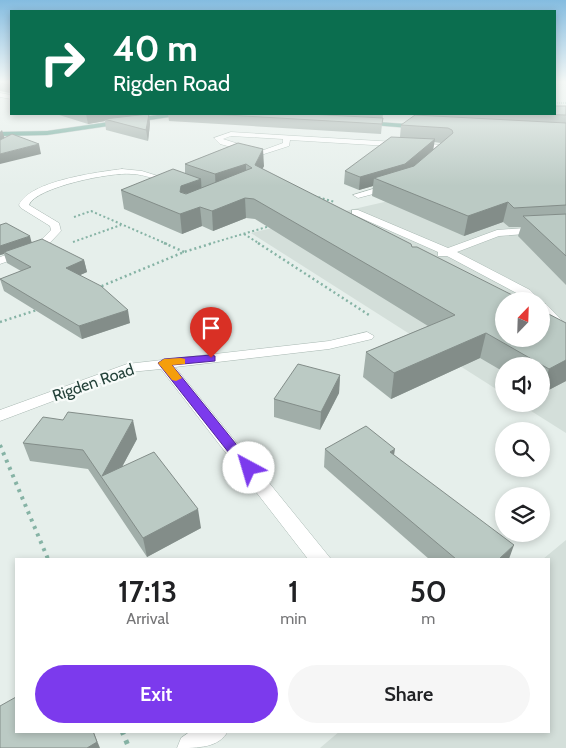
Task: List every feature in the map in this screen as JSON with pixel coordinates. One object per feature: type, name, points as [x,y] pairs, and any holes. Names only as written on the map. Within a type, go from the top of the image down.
[{"type":"main road","points":[[0,134],[53,133],[172,116]]},
{"type":"main road","points":[[358,123],[434,128]]},
{"type":"street","points":[[364,141],[368,124]]},
{"type":"street","points":[[287,137],[286,144],[260,153],[223,142],[218,138],[231,134],[447,144],[426,163]]},
{"type":"street","points":[[11,142],[22,135]]},
{"type":"street","points":[[0,260],[38,247],[56,231],[55,224],[24,206],[26,199],[48,188],[99,174],[129,171],[145,173],[180,185]]},
{"type":"street","points":[[358,195],[400,182]]},
{"type":"street","points":[[352,185],[378,188]]},
{"type":"street","points":[[355,212],[448,252],[524,292]]},
{"type":"street","points":[[431,258],[497,233],[566,228]]},
{"type":"street","points":[[550,316],[566,333]]},
{"type":"street","name":"Rigden Road","points":[[0,416],[127,368],[329,345],[367,336]]},
{"type":"street","points":[[164,363],[320,558]]},
{"type":"street","points":[[191,748],[212,733]]},
{"type":"path","points":[[308,194],[335,202]]},
{"type":"path","points":[[328,204],[358,195]]},
{"type":"path","points":[[52,222],[91,211],[184,252]]},
{"type":"path","points":[[38,247],[46,252],[122,225]]},
{"type":"path","points":[[90,291],[184,252],[275,225]]},
{"type":"path","points":[[244,233],[371,316],[367,336]]},
{"type":"path","points":[[0,322],[44,308]]},
{"type":"path","points":[[0,445],[48,558]]},
{"type":"path","points":[[123,733],[129,748]]},
{"type":"shaded area","points":[[566,175],[566,433],[533,412],[550,412],[550,357],[495,357],[495,388],[251,233],[423,193]]},
{"type":"shaded area","points":[[566,540],[566,748],[320,748],[338,733],[550,733],[550,558],[544,558]]},
{"type":"building","points":[[132,116],[149,116],[146,130],[104,119]]},
{"type":"building","points":[[242,116],[344,116],[383,118],[382,124]]},
{"type":"building","points":[[414,116],[566,123],[566,205],[514,208],[508,202],[468,216],[374,178],[414,166],[453,133],[448,128],[401,125]]},
{"type":"building","points":[[12,134],[39,144],[0,154],[0,140]]},
{"type":"building","points":[[391,137],[435,139],[405,164],[360,177],[345,171]]},
{"type":"building","points":[[238,143],[263,149],[255,165],[411,244],[412,247],[417,247],[506,292],[495,292],[495,338],[486,333],[394,373],[366,352],[455,315],[254,199],[245,198],[212,211],[200,207],[180,214],[121,190],[173,169],[201,179],[181,186],[180,192],[186,194],[252,168],[246,164],[215,174],[185,164]]},
{"type":"building","points":[[566,214],[566,256],[523,216]]},
{"type":"building","points":[[6,223],[30,236],[0,246],[0,225]]},
{"type":"building","points":[[42,239],[84,260],[66,268],[101,286],[128,310],[79,326],[0,279],[31,267],[4,252]]},
{"type":"building","points":[[550,315],[566,323],[566,360],[550,368],[550,357],[528,357],[512,348],[550,348]]},
{"type":"building","points":[[298,364],[340,375],[321,412],[274,399]]},
{"type":"building","points":[[68,412],[133,420],[102,476],[154,452],[198,509],[143,538],[83,450],[23,443],[43,417],[63,420]]},
{"type":"building","points":[[366,426],[395,449],[390,452],[495,531],[495,542],[510,542],[514,545],[500,558],[455,558],[325,449]]},
{"type":"building","points":[[15,698],[15,733],[94,733],[97,742],[87,748],[0,748],[0,706]]},
{"type":"slow traffic","points":[[176,378],[164,363],[181,361]]},
{"type":"route","points":[[211,358],[164,363],[249,468]]}]
